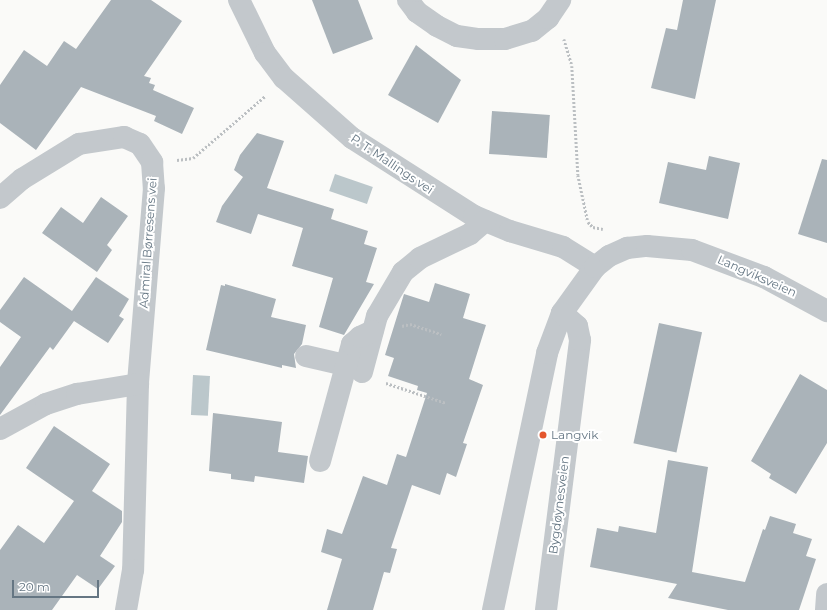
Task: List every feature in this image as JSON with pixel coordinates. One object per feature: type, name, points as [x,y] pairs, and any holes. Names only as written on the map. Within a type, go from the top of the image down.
[{"type":"street","name":"P. T. Mallings vei","points":[[239,0],[265,54],[284,78],[352,138],[455,206],[485,221],[563,247],[595,267]]},
{"type":"street","points":[[408,0],[417,12],[437,26],[457,36],[479,39],[505,39],[532,31],[548,18],[560,0]]},
{"type":"street","name":"Admiral Børresens vei","points":[[0,198],[22,178],[79,144],[124,137],[140,144],[152,162],[154,188],[138,384],[133,570],[126,610]]},
{"type":"street","points":[[320,461],[353,369],[356,339],[374,327],[389,294],[412,263],[470,234],[485,221]]},
{"type":"street","name":"Langviksveien","points":[[595,267],[609,256],[627,248],[647,246],[692,250],[764,277],[827,311]]},
{"type":"street","points":[[493,610],[534,405],[549,347],[562,313],[595,267]]},
{"type":"street","name":"Bygdøynesveien","points":[[546,610],[580,340],[577,326],[562,313]]},
{"type":"street","points":[[306,356],[353,369]]},
{"type":"street","points":[[0,429],[46,404],[77,394],[138,384]]},
{"type":"street","points":[[826,610],[827,594]]},
{"type":"path","points":[[548,18],[563,36],[569,50],[578,168],[588,222],[593,227],[606,230]]},
{"type":"path","points":[[152,162],[193,158],[284,78]]},
{"type":"path","points":[[374,327],[395,328],[410,324],[441,334]]},
{"type":"path","points":[[353,369],[367,377],[446,403]]},
{"type":"shaded area","points":[[335,174],[373,187],[367,204],[329,191]]},
{"type":"shaded area","points":[[193,375],[210,376],[208,416],[191,415]]},
{"type":"building","points":[[111,0],[151,0],[182,21],[144,76],[151,78],[149,83],[155,85],[153,90],[194,108],[182,134],[154,121],[156,116],[81,87],[36,150],[0,123],[0,85],[24,50],[47,66],[64,41],[76,49]]},
{"type":"building","points":[[312,0],[358,0],[373,39],[333,54]]},
{"type":"building","points":[[683,0],[716,0],[695,99],[651,88],[666,28],[677,30]]},
{"type":"building","points":[[416,45],[461,80],[438,123],[388,95]]},
{"type":"building","points":[[492,111],[550,115],[547,158],[489,154]]},
{"type":"building","points":[[257,133],[284,141],[267,188],[334,209],[331,219],[368,231],[364,244],[377,248],[366,282],[374,284],[344,335],[319,327],[333,278],[292,266],[303,228],[258,214],[251,234],[216,222],[222,206],[243,177],[234,170],[240,155]]},
{"type":"building","points":[[709,156],[740,163],[728,219],[659,203],[668,162],[706,170]]},
{"type":"building","points":[[822,159],[827,160],[827,243],[798,234]]},
{"type":"building","points":[[101,197],[128,216],[107,245],[112,250],[97,272],[42,233],[61,207],[83,223]]},
{"type":"building","points":[[24,277],[72,311],[96,277],[129,299],[119,316],[124,319],[108,343],[74,321],[53,350],[50,347],[0,415],[0,367],[21,337],[0,322],[0,310]]},
{"type":"building","points":[[435,283],[470,294],[463,318],[486,325],[469,379],[483,385],[463,443],[467,444],[456,477],[447,473],[440,495],[412,485],[391,548],[397,549],[390,573],[384,572],[373,610],[327,610],[342,559],[321,552],[327,529],[342,534],[363,476],[387,485],[397,454],[406,457],[427,393],[417,390],[418,386],[388,376],[394,358],[385,355],[404,294],[429,302]]},
{"type":"building","points":[[225,284],[276,299],[271,317],[306,325],[302,344],[294,354],[296,368],[282,365],[282,368],[206,350],[221,285],[225,286]]},
{"type":"building","points":[[659,323],[702,332],[676,452],[633,443]]},
{"type":"building","points":[[800,374],[827,390],[827,443],[796,494],[769,478],[771,474],[751,461]]},
{"type":"building","points":[[213,413],[282,422],[278,452],[308,456],[304,483],[255,476],[254,482],[231,479],[231,474],[209,471]]},
{"type":"building","points":[[54,426],[110,464],[92,491],[122,511],[122,522],[100,556],[115,566],[98,589],[77,575],[52,610],[0,610],[0,550],[18,525],[44,543],[74,501],[26,468]]},
{"type":"building","points":[[668,460],[708,467],[692,572],[745,582],[763,529],[765,530],[770,516],[796,524],[793,533],[812,539],[806,556],[816,559],[799,610],[728,610],[668,598],[677,584],[590,567],[597,528],[618,532],[619,526],[656,533]]},
{"type":"place","name":"Langvik","points":[[543,435]]}]
